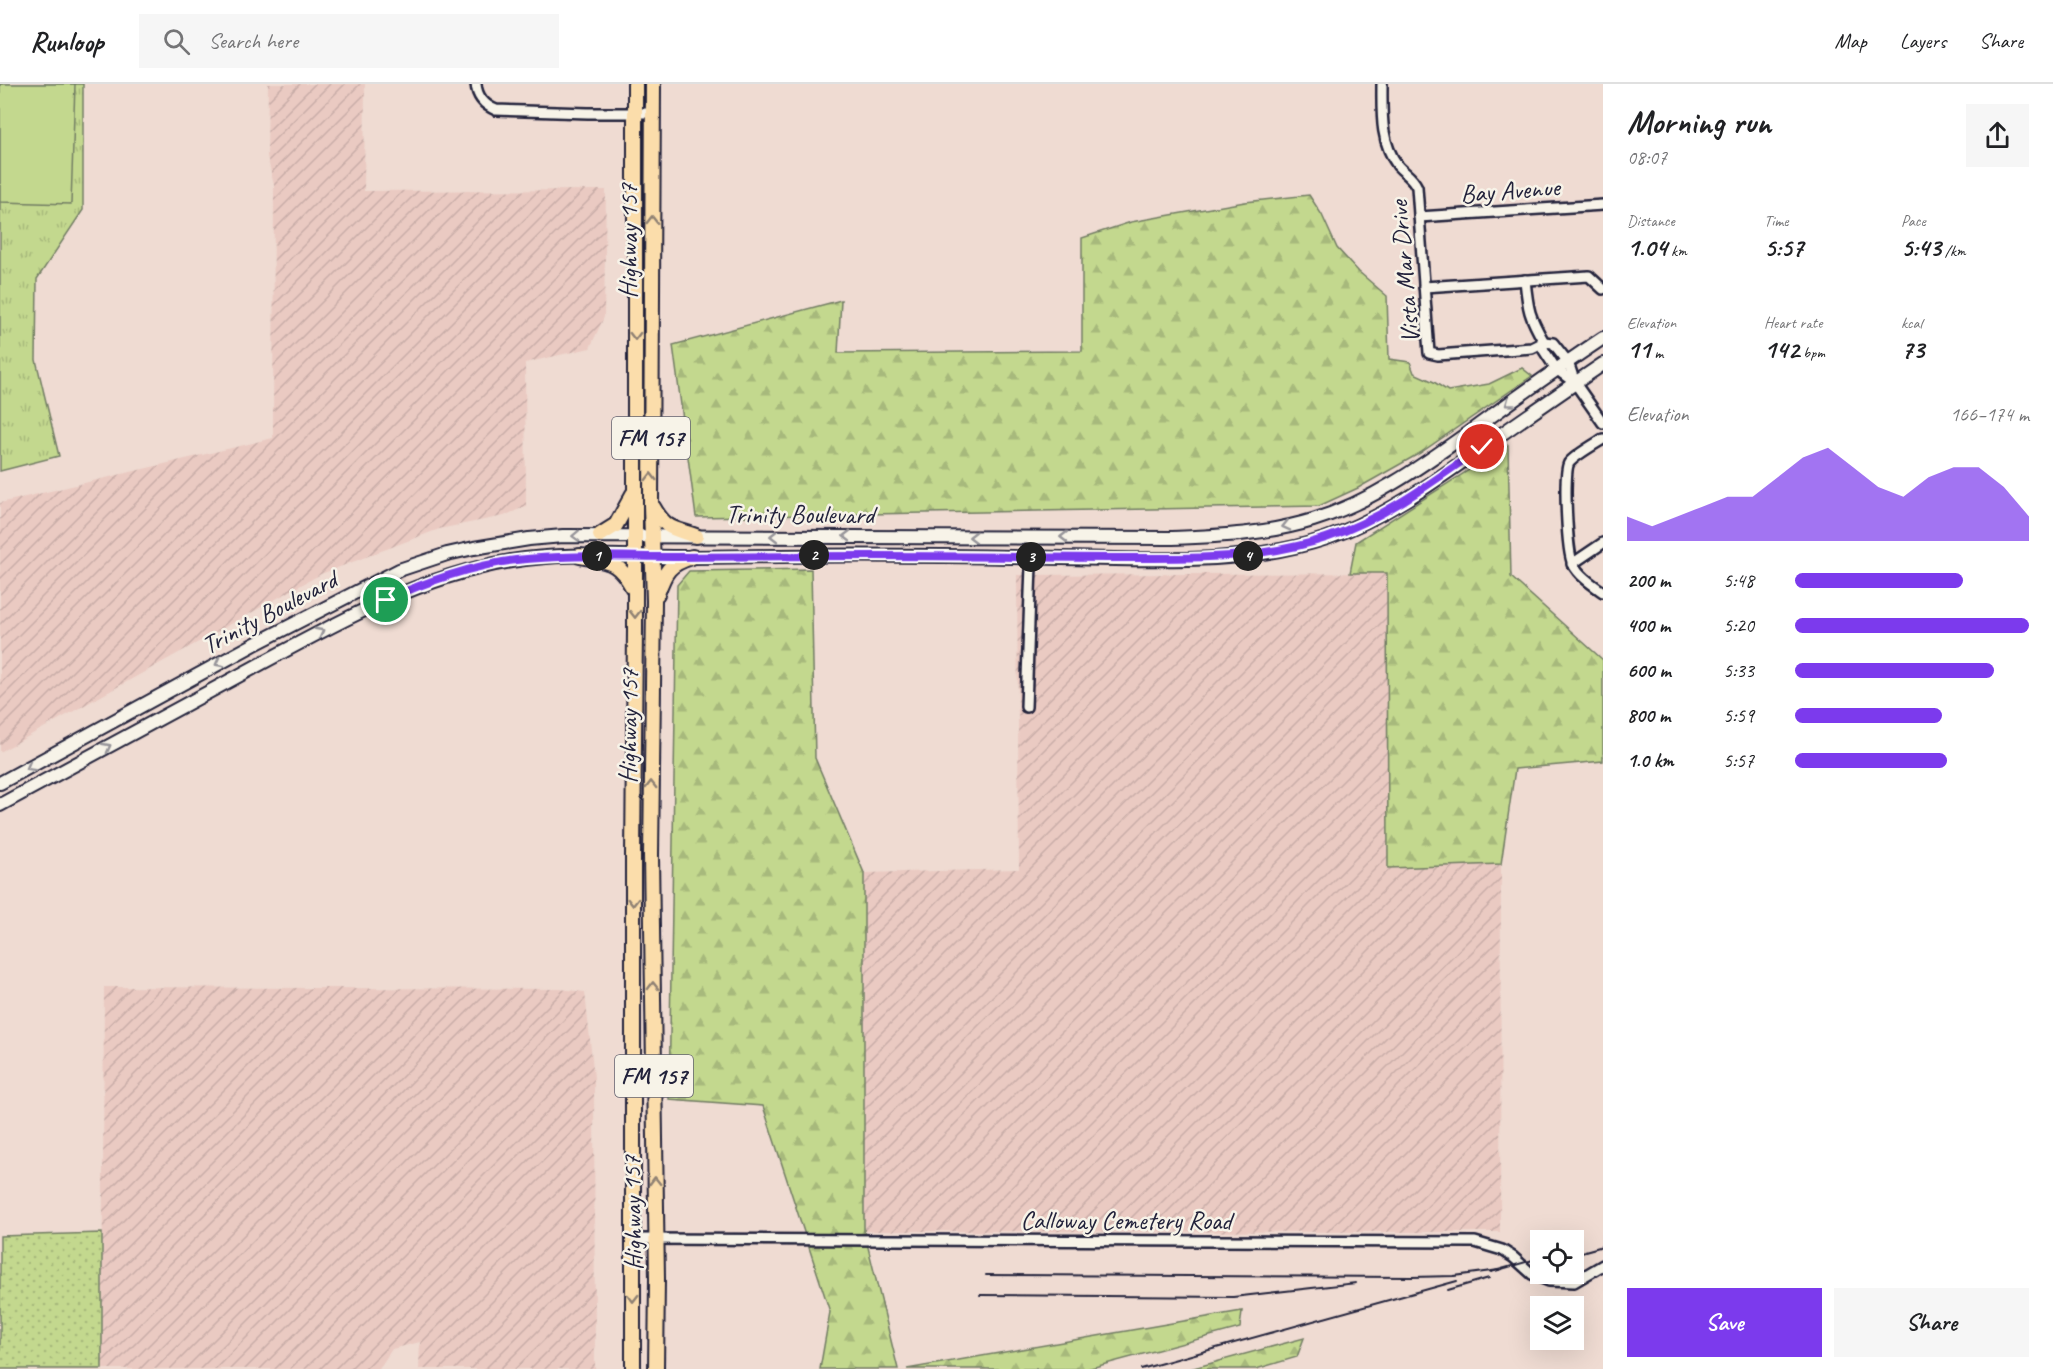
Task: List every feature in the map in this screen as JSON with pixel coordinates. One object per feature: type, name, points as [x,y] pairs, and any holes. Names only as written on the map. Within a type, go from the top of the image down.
[{"type":"main road","name":"Highway 157","points":[[633,1369],[635,84]]},
{"type":"main road","name":"Highway 157","points":[[653,84],[651,505],[654,536],[654,601],[651,843],[656,1369]]},
{"type":"main road","name":"Trinity Boulevard","points":[[0,783],[281,630],[399,570],[447,554],[529,539],[600,535],[1173,538],[1236,535],[1295,524],[1342,509],[1375,494],[1424,464],[1603,338]]},
{"type":"main road","name":"Trinity Boulevard","points":[[0,805],[325,629],[406,591],[459,574],[513,561],[580,556],[1216,558],[1248,556],[1326,538],[1384,512],[1422,490],[1603,364]]},
{"type":"main road","points":[[600,535],[615,525],[634,492]]},
{"type":"main road","points":[[651,505],[664,524],[696,536]]},
{"type":"main road","points":[[824,536],[824,555]]},
{"type":"main road","points":[[580,556],[613,563],[625,571],[635,591]]},
{"type":"main road","points":[[654,601],[663,577],[672,566],[692,557]]},
{"type":"main road","points":[[281,630],[289,648]]},
{"type":"main road","points":[[54,754],[64,770]]},
{"type":"main road","points":[[633,843],[651,843]]},
{"type":"street","points":[[476,84],[476,92],[482,101],[488,107],[496,110],[653,113]]},
{"type":"street","name":"Vista Mar Drive","points":[[1382,84],[1386,142],[1399,167],[1413,178],[1417,187],[1429,353],[1438,355],[1532,348],[1544,342]]},
{"type":"street","name":"Bay Avenue","points":[[1419,217],[1603,205]]},
{"type":"street","points":[[1424,287],[1589,276],[1603,289]]},
{"type":"street","points":[[1525,280],[1530,318],[1544,342],[1543,349],[1556,369],[1575,383]]},
{"type":"street","points":[[1544,342],[1553,343],[1568,362],[1575,383],[1603,423]]},
{"type":"street","points":[[1603,439],[1569,463],[1566,474],[1568,533],[1572,564],[1587,580],[1603,592]]},
{"type":"street","points":[[1026,707],[1032,537]]},
{"type":"street","points":[[1572,564],[1603,543]]},
{"type":"street","name":"Calloway Cemetery Road","points":[[633,1239],[1475,1242],[1502,1250],[1514,1257],[1532,1274],[1549,1281],[1574,1282],[1603,1265]]},
{"type":"shaded area","points":[[268,84],[365,84],[364,191],[606,190],[604,317],[590,348],[525,363],[526,506],[504,516],[439,529],[321,574],[0,752],[0,503],[273,438],[274,185],[267,156]]},
{"type":"shaded area","points":[[1387,573],[1388,867],[1501,864],[1500,1232],[864,1231],[864,873],[1019,869],[1017,575]]},
{"type":"shaded area","points":[[104,987],[560,989],[585,992],[594,1078],[595,1369],[419,1369],[420,1342],[392,1349],[379,1369],[102,1369]]},
{"type":"green space","points":[[0,84],[83,84],[83,210],[37,279],[36,360],[59,456],[0,471]]},
{"type":"green space","points":[[0,84],[75,84],[71,204],[0,202]]},
{"type":"green space","points":[[1309,195],[1322,215],[1337,248],[1359,272],[1387,296],[1389,359],[1410,362],[1414,373],[1448,391],[1489,384],[1522,368],[1532,376],[1420,453],[1358,488],[1319,506],[696,517],[673,345],[841,300],[838,353],[1082,351],[1082,238],[1131,222],[1245,202]]},
{"type":"green space","points":[[1508,445],[1511,577],[1603,660],[1603,761],[1515,769],[1501,864],[1388,868],[1387,573],[1350,573],[1356,542]]},
{"type":"green space","points":[[811,569],[815,758],[864,873],[864,1231],[898,1369],[820,1369],[830,1312],[763,1106],[669,1099],[677,585],[689,571]]},
{"type":"green space","points":[[102,1233],[102,1369],[0,1369],[0,1236]]},
{"type":"green space","points":[[1242,1311],[1240,1328],[1087,1369],[907,1369]]},
{"type":"green space","points":[[1304,1338],[1297,1357],[1256,1369],[1190,1369]]},
{"type":"railway","points":[[1584,1251],[1603,1246]]},
{"type":"railway","points":[[1491,1272],[1530,1261]]},
{"type":"railway","points":[[986,1275],[1412,1277],[1454,1276],[1499,1270]]},
{"type":"railway","points":[[1448,1290],[1489,1278]]},
{"type":"railway","points":[[1141,1369],[1457,1281]]},
{"type":"railway","points":[[980,1295],[1233,1297],[1356,1283]]},
{"type":"route","points":[[386,600],[406,591],[483,567],[539,558],[620,555],[1086,558],[1248,556],[1326,538],[1350,529],[1422,490],[1482,447]]}]
